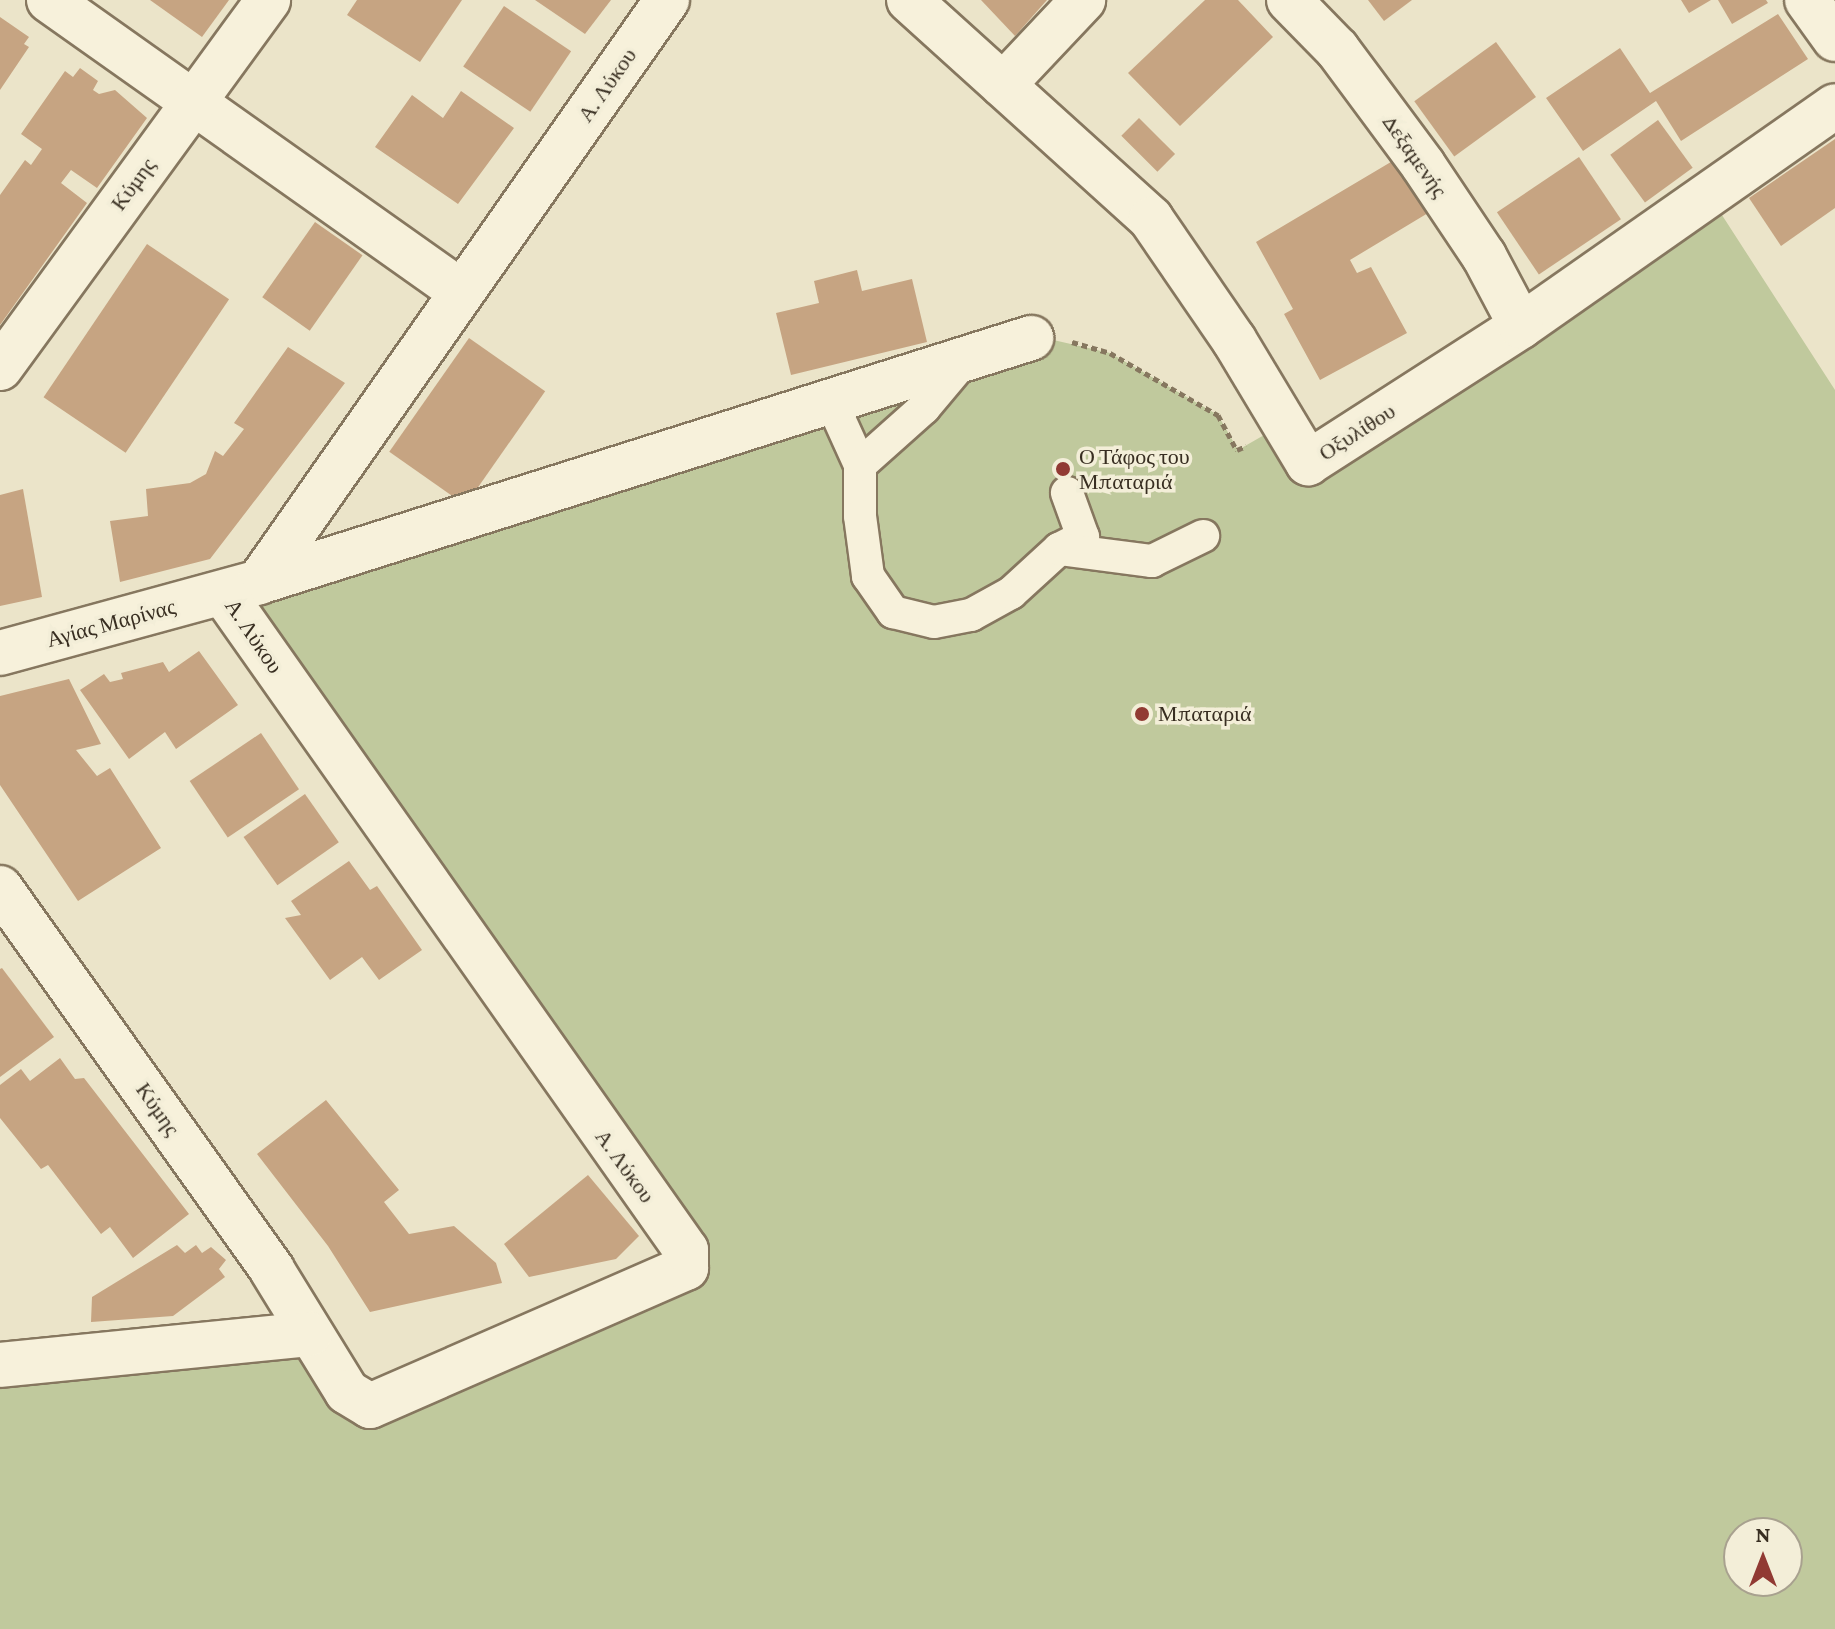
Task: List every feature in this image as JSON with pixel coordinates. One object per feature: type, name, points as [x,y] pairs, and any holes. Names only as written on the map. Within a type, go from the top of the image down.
[{"type":"street","points":[[49,0],[460,291]]},
{"type":"street","name":"Κύμης","points":[[0,368],[268,0]]},
{"type":"street","name":"Α. Λύκου","points":[[667,0],[460,291],[241,587],[686,1250]]},
{"type":"street","name":"Οξυλίθου","points":[[909,0],[1151,219],[1308,463],[1521,326],[1835,106]]},
{"type":"street","points":[[1003,85],[1083,0]]},
{"type":"street","name":"Δεξαμενής","points":[[1289,0],[1337,49],[1423,165],[1484,256],[1521,326]]},
{"type":"street","points":[[1807,0],[1835,39]]},
{"type":"street","name":"Αγίας Μαρίνας","points":[[0,653],[241,587],[1031,338]]},
{"type":"street","points":[[860,465],[924,408],[966,358]]},
{"type":"street","points":[[831,401],[860,465],[860,516],[868,576],[893,612],[934,622],[971,615],[1011,593],[1059,549],[1083,537],[1067,493]]},
{"type":"street","points":[[1059,549],[1152,561],[1203,536]]},
{"type":"street","name":"Κύμης","points":[[0,888],[272,1270],[347,1392],[370,1406],[686,1268],[686,1250]]},
{"type":"street","points":[[0,1365],[309,1334]]},
{"type":"path","points":[[1031,338],[1090,345],[1121,359],[1218,415],[1237,450],[1285,423]]},
{"type":"green space","points":[[1709,195],[1835,390],[1835,1629],[0,1629],[0,1365],[309,1334],[347,1392],[686,1268],[223,593],[1049,339],[1110,353],[1218,415],[1238,450],[1285,423],[1308,463]]},
{"type":"building","points":[[150,0],[229,0],[202,37]]},
{"type":"building","points":[[357,0],[462,0],[420,62],[347,15]]},
{"type":"building","points":[[535,0],[611,0],[585,34]]},
{"type":"building","points":[[981,0],[1047,0],[1015,36]]},
{"type":"building","points":[[1205,0],[1238,0],[1273,37],[1180,126],[1128,73]]},
{"type":"building","points":[[1368,0],[1412,0],[1384,21]]},
{"type":"building","points":[[1681,0],[1711,0],[1689,13]]},
{"type":"building","points":[[1718,0],[1766,0],[1768,3],[1732,24]]},
{"type":"building","points":[[504,6],[571,51],[530,112],[463,67]]},
{"type":"building","points":[[1778,14],[1808,59],[1681,141],[1656,101],[1583,151],[1546,98],[1620,48],[1650,93]]},
{"type":"building","points":[[0,17],[29,37],[24,44],[29,47],[0,90]]},
{"type":"building","points":[[1496,42],[1536,97],[1454,156],[1414,101]]},
{"type":"building","points":[[80,68],[98,81],[93,90],[99,94],[115,90],[147,118],[97,188],[71,170],[61,183],[87,203],[0,325],[0,195],[25,160],[31,165],[42,149],[21,134],[65,71],[73,77]]},
{"type":"building","points":[[461,91],[514,128],[458,204],[375,147],[412,95],[443,118]]},
{"type":"building","points":[[1139,118],[1175,154],[1157,172],[1121,136]]},
{"type":"building","points":[[1658,120],[1693,168],[1645,202],[1610,155]]},
{"type":"building","points":[[1835,139],[1835,208],[1781,246],[1749,198]]},
{"type":"building","points":[[1401,156],[1433,210],[1350,260],[1357,273],[1371,267],[1407,333],[1320,380],[1284,314],[1293,309],[1256,242]]},
{"type":"building","points":[[1579,157],[1621,219],[1539,275],[1497,212]]},
{"type":"building","points":[[315,222],[363,255],[310,331],[262,297]]},
{"type":"building","points":[[147,244],[229,299],[126,453],[44,397]]},
{"type":"building","points":[[857,270],[862,291],[912,279],[927,342],[791,375],[776,313],[819,303],[814,281]]},
{"type":"building","points":[[469,338],[545,391],[465,505],[389,452]]},
{"type":"building","points":[[288,347],[345,383],[210,559],[120,582],[110,521],[148,516],[146,489],[190,483],[206,474],[215,451],[223,456],[244,429],[234,423]]},
{"type":"building","points":[[23,489],[42,597],[0,606],[0,495]]},
{"type":"building","points":[[199,651],[238,705],[176,749],[165,732],[129,759],[80,690],[104,674],[110,682],[123,679],[121,673],[163,662],[169,672]]},
{"type":"building","points":[[69,679],[101,744],[76,750],[97,776],[110,768],[161,848],[78,901],[0,785],[0,696]]},
{"type":"building","points":[[261,733],[299,789],[228,837],[190,781]]},
{"type":"building","points":[[305,794],[339,842],[277,885],[244,837]]},
{"type":"building","points":[[349,861],[370,890],[377,886],[422,950],[379,980],[362,957],[330,980],[285,918],[301,915],[291,901]]},
{"type":"building","points":[[0,969],[54,1037],[0,1077]]},
{"type":"building","points":[[60,1058],[75,1079],[84,1078],[189,1214],[133,1258],[110,1227],[101,1234],[48,1165],[41,1169],[0,1118],[0,1085],[21,1069],[30,1081]]},
{"type":"building","points":[[326,1100],[399,1190],[384,1202],[409,1234],[454,1226],[496,1263],[502,1283],[370,1312],[328,1246],[257,1154]]},
{"type":"building","points":[[588,1175],[639,1236],[616,1259],[529,1277],[504,1244]]},
{"type":"building","points":[[177,1245],[185,1253],[196,1245],[202,1253],[211,1247],[226,1260],[219,1269],[225,1277],[173,1316],[91,1322],[92,1297]]},
{"type":"place","name":"Ο Τάφος του Μπαταριά","points":[[1063,469]]},
{"type":"place","name":"Μπαταριά","points":[[1142,714]]}]
